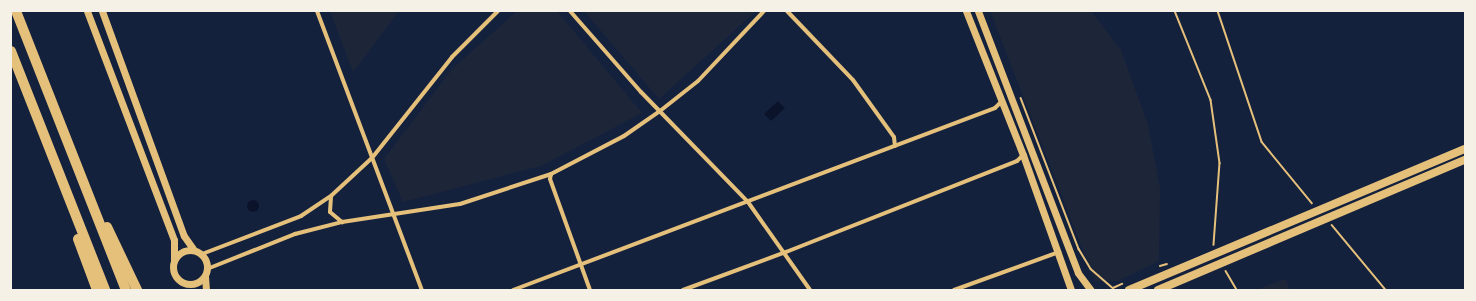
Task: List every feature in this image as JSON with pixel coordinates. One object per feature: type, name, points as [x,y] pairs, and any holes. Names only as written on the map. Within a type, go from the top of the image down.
[{"type":"highway","points":[[16,11],[126,290]]},
{"type":"highway","points":[[11,52],[105,290]]},
{"type":"highway","points":[[57,169],[97,290]]},
{"type":"highway","points":[[90,198],[137,290]]},
{"type":"main road","points":[[1128,286],[1171,272],[1465,149]]},
{"type":"main road","points":[[1158,290],[1465,160]]},
{"type":"street","points":[[87,11],[174,240],[173,272],[177,279],[190,287],[206,272],[273,242],[342,222],[394,216],[460,204],[551,174],[624,136],[660,112],[730,50],[764,11]]},
{"type":"street","points":[[102,11],[184,236],[193,250]]},
{"type":"street","points":[[317,11],[422,290]]},
{"type":"street","points":[[174,259],[186,250],[193,250],[202,254],[301,216],[332,195],[372,158],[452,57],[498,11]]},
{"type":"street","points":[[570,11],[660,112],[748,202],[786,252],[810,290]]},
{"type":"street","points":[[787,11],[853,80],[894,137],[895,146]]},
{"type":"street","points":[[966,11],[1023,155],[1059,252],[1071,290]]},
{"type":"street","points":[[978,11],[1078,273],[1091,290]]},
{"type":"street","points":[[513,290],[995,108],[1002,101]]},
{"type":"street","points":[[682,290],[786,252],[1017,161],[1023,155]]},
{"type":"street","points":[[551,174],[550,179],[590,290]]},
{"type":"street","points":[[332,195],[328,202],[330,212],[342,222]]},
{"type":"street","points":[[954,290],[1059,252]]},
{"type":"street","points":[[202,254],[206,272],[206,290]]},
{"type":"path","points":[[1175,11],[1212,108],[1220,162],[1213,225],[1214,252]]},
{"type":"path","points":[[1218,11],[1262,142],[1314,206]]},
{"type":"path","points":[[1020,95],[1079,250],[1091,269],[1113,288],[1128,286]]},
{"type":"path","points":[[1330,223],[1386,290]]},
{"type":"path","points":[[1154,270],[1167,263],[1171,272]]},
{"type":"path","points":[[1224,268],[1237,290]]},
{"type":"shaded area","points":[[330,11],[399,11],[353,72]]},
{"type":"shaded area","points":[[517,11],[557,11],[642,113],[541,166],[403,202],[384,159],[452,69]]},
{"type":"shaded area","points":[[584,11],[756,11],[659,99]]},
{"type":"shaded area","points":[[990,11],[1091,11],[1121,50],[1148,125],[1160,188],[1159,261],[1118,281],[1095,281]]},
{"type":"shaded area","points":[[778,101],[785,108],[771,121],[764,114]]},
{"type":"shaded area","points":[[253,200],[257,202],[259,206],[257,210],[253,212],[249,210],[247,206],[249,202]]},
{"type":"shaded area","points":[[1285,279],[1290,290],[1255,290]]}]
